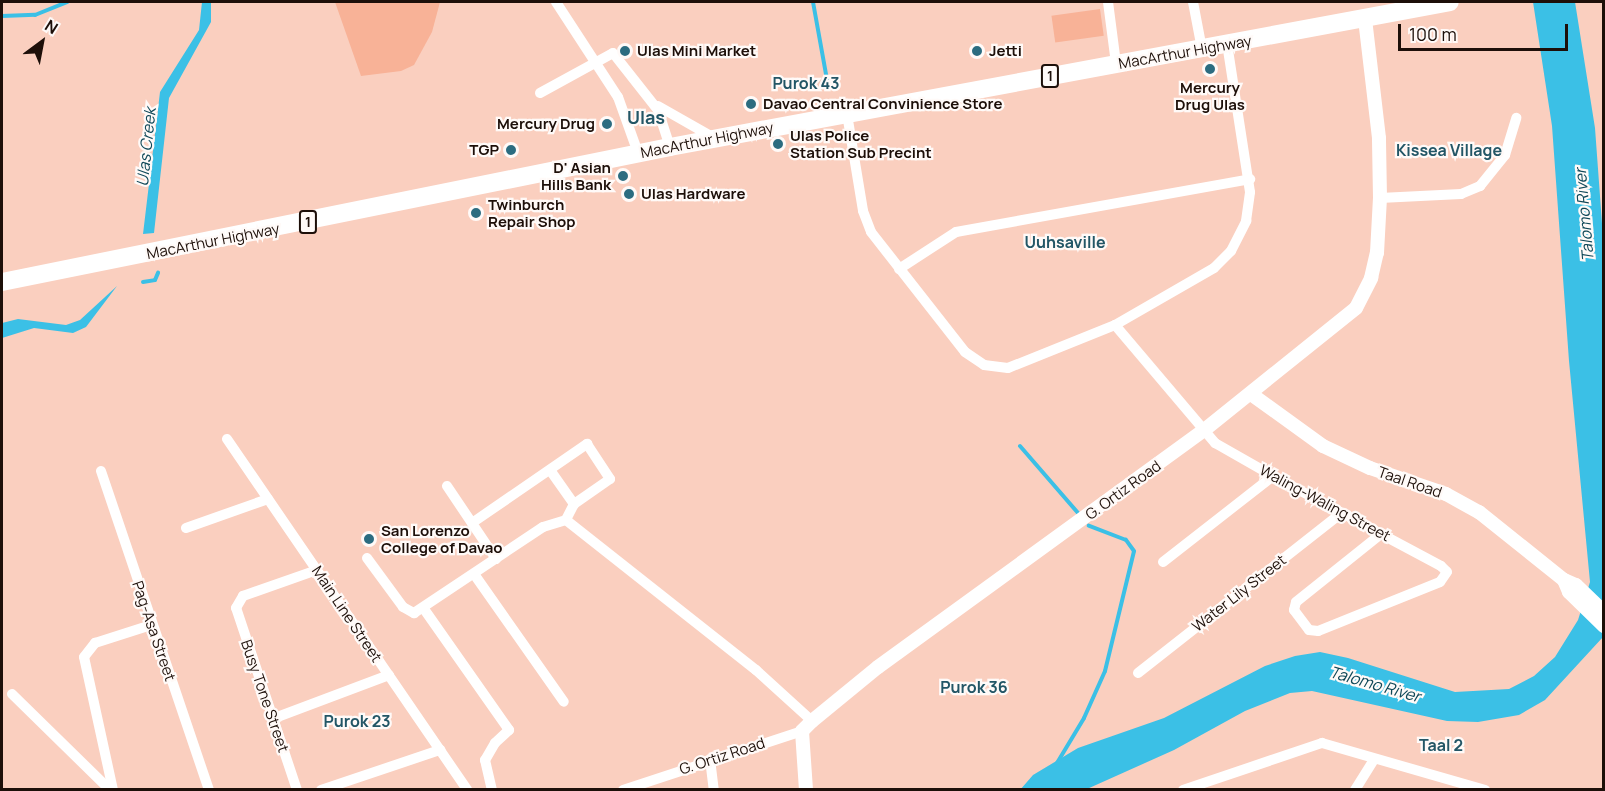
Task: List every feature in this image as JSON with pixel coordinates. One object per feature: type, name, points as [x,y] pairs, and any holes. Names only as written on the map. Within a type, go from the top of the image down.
[{"type":"highway","name":"MacArthur Highway","points":[[2,282],[714,138],[1450,2]]},
{"type":"street","points":[[556,2],[597,62],[623,107],[638,153]]},
{"type":"street","points":[[1108,2],[1116,64]]},
{"type":"street","points":[[1193,2],[1202,49]]},
{"type":"street","name":"G. Ortiz Road","points":[[623,789],[807,726],[869,674],[1203,431],[1356,308],[1371,278],[1377,253],[1380,198],[1379,138],[1365,19]]},
{"type":"street","points":[[847,114],[867,222],[899,269],[965,352],[995,368],[1039,358],[1115,325],[1223,260],[1246,221],[1250,178],[1227,44]]},
{"type":"street","points":[[540,93],[613,53],[652,102],[664,123],[670,147]]},
{"type":"street","points":[[652,102],[714,138]]},
{"type":"street","points":[[1380,198],[1461,194],[1480,186],[1505,155],[1516,118]]},
{"type":"street","points":[[899,269],[956,232],[1250,178]]},
{"type":"street","name":"Waling-Waling Street","points":[[1115,325],[1203,431],[1223,448],[1441,566],[1447,574],[1429,586],[1318,631],[1309,630],[1294,610],[1296,602],[1381,534]]},
{"type":"street","name":"Taal Road","points":[[1251,394],[1323,446],[1370,468],[1446,494],[1479,512],[1604,612]]},
{"type":"street","name":"Main Line Street","points":[[227,439],[467,789]]},
{"type":"street","points":[[472,523],[587,444],[610,479],[573,504],[566,520]]},
{"type":"street","points":[[550,470],[573,504]]},
{"type":"street","name":"Pag-Asa Street","points":[[101,471],[151,626],[209,789]]},
{"type":"street","points":[[1163,561],[1273,476]]},
{"type":"street","points":[[447,486],[496,560]]},
{"type":"street","points":[[186,528],[268,499]]},
{"type":"street","name":"Water Lily Street","points":[[1138,673],[1341,513]]},
{"type":"street","points":[[367,558],[403,607],[414,613],[424,609],[550,523],[566,520],[756,670],[807,726],[806,789]]},
{"type":"street","name":"Busy Tone Street","points":[[297,789],[236,612],[237,603],[243,596],[317,570]]},
{"type":"street","points":[[474,574],[564,702]]},
{"type":"street","name":"Taal Road","points":[[1570,586],[1604,626]]},
{"type":"street","points":[[424,609],[509,730],[495,743],[485,760],[492,789]]},
{"type":"street","points":[[112,789],[84,657],[95,643],[151,626]]},
{"type":"street","points":[[272,719],[389,675]]},
{"type":"street","points":[[12,694],[112,789]]},
{"type":"street","points":[[1183,789],[1323,743],[1485,789]]},
{"type":"street","points":[[321,789],[440,750]]},
{"type":"street","points":[[710,759],[714,789]]},
{"type":"street","points":[[1355,789],[1374,759]]},
{"type":"shaded area","points":[[335,2],[440,2],[432,32],[414,65],[401,71],[361,76]]},
{"type":"shaded area","points":[[1100,9],[1104,36],[1055,43],[1051,16]]},
{"type":"water","points":[[202,2],[211,2],[211,22],[169,98],[154,233],[143,234],[160,92],[199,30]]},
{"type":"water","name":"Talomo River","points":[[1533,2],[1575,2],[1595,128],[1603,237],[1603,637],[1545,700],[1519,715],[1478,722],[1447,721],[1312,691],[1290,693],[1245,711],[1174,750],[1087,789],[1020,790],[1033,775],[1078,748],[1164,718],[1265,666],[1295,656],[1320,652],[1348,658],[1455,692],[1509,689],[1534,676],[1555,657],[1578,620],[1590,582],[1569,361],[1552,126]]},
{"type":"water","points":[[117,286],[86,327],[73,333],[34,328],[2,338],[2,323],[18,319],[66,325],[80,320]]},
{"type":"waterway","name":"Ulas Creek","points":[[2,16],[35,15],[68,2]]},
{"type":"waterway","points":[[813,2],[828,85]]},
{"type":"waterway","name":"Ulas Creek","points":[[143,282],[155,280],[158,273]]},
{"type":"waterway","points":[[1020,446],[1078,513]]},
{"type":"waterway","points":[[1057,763],[1084,718],[1105,671],[1134,551],[1126,540],[1089,526]]},
{"type":"place","name":"Ulas Mini Market","points":[[625,51]]},
{"type":"place","name":"Jetti","points":[[977,51]]},
{"type":"place","name":"Mercury Drug Ulas","points":[[1210,69]]},
{"type":"place","name":"Davao Central Convinience Store","points":[[751,104]]},
{"type":"place","name":"Mercury Drug","points":[[607,124]]},
{"type":"place","name":"Ulas Police Station Sub Precint","points":[[778,144]]},
{"type":"place","name":"TGP","points":[[511,150]]},
{"type":"place","name":"D' Asian Hills Bank","points":[[623,176]]},
{"type":"place","name":"Ulas Hardware","points":[[629,194]]},
{"type":"place","name":"Twinburch Repair Shop","points":[[476,213]]},
{"type":"place","name":"San Lorenzo College of Davao","points":[[369,539]]},
{"type":"district","name":"Purok 43","points":[[806,83]]},
{"type":"district","name":"Ulas","points":[[646,117]]},
{"type":"district","name":"Kissea Village","points":[[1449,150]]},
{"type":"district","name":"Uuhsaville","points":[[1065,242]]},
{"type":"district","name":"Purok 36","points":[[974,687]]},
{"type":"district","name":"Purok 23","points":[[357,721]]},
{"type":"district","name":"Taal 2","points":[[1441,745]]}]
